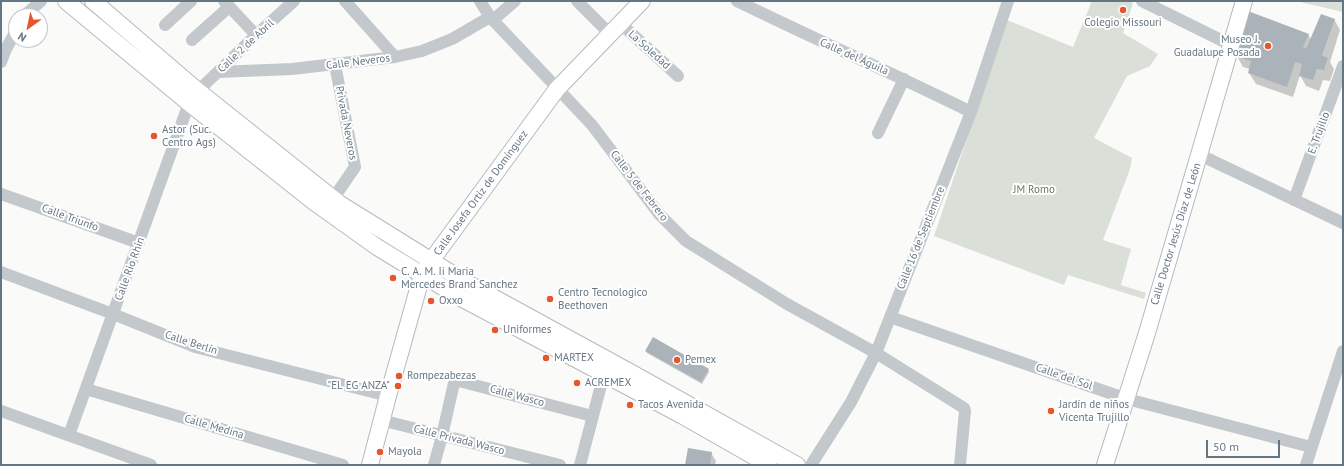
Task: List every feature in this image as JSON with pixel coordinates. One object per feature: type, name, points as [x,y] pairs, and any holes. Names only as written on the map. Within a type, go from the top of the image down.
[{"type":"main road","points":[[66,1],[333,199],[430,262],[797,465]]},
{"type":"main road","points":[[93,1],[194,97],[314,202],[377,247],[459,297],[683,416],[769,465]]},
{"type":"main road","name":"Calle Josefa Ortiz de Domínguez","points":[[370,465],[422,275],[557,89],[642,1]]},
{"type":"main road","name":"Calle Doctor Jesús Díaz de León","points":[[1105,465],[1127,399],[1200,155],[1244,1]]},
{"type":"street","points":[[33,8],[41,1]]},
{"type":"street","points":[[165,25],[191,1]]},
{"type":"street","name":"Calle 2 de Abril","points":[[194,97],[256,35],[294,1]]},
{"type":"street","points":[[345,1],[395,57]]},
{"type":"street","name":"Calle 5 de Febrero","points":[[480,1],[492,19],[592,125],[659,214],[686,241],[787,304],[876,353],[964,408],[965,411],[960,465]]},
{"type":"street","name":"Calle Neveros","points":[[218,72],[292,69],[395,57],[422,51],[452,39],[492,19],[515,1]]},
{"type":"street","name":"La Soledad","points":[[577,1],[678,76]]},
{"type":"street","name":"Calle del Águila","points":[[737,1],[809,37],[904,79],[972,112]]},
{"type":"street","name":"Calle 16 de Septiembre","points":[[810,465],[851,402],[876,353],[972,112],[1008,1]]},
{"type":"street","points":[[1142,1],[1231,45]]},
{"type":"street","points":[[192,40],[227,4],[256,35]]},
{"type":"street","points":[[1,62],[4,47]]},
{"type":"street","name":"Privada Neveros","points":[[333,199],[355,167],[335,64]]},
{"type":"street","name":"E. Trujillo","points":[[1294,200],[1343,66]]},
{"type":"street","points":[[878,133],[904,79]]},
{"type":"street","name":"Calle Rio Rhin","points":[[70,435],[139,243],[194,97]]},
{"type":"street","points":[[1200,155],[1343,223]]},
{"type":"street","name":"Calle Triunfo","points":[[1,194],[139,243]]},
{"type":"street","name":"Calle Berlín","points":[[1,272],[195,346],[388,396]]},
{"type":"street","name":"Calle del Sol","points":[[890,317],[1127,399],[1311,448]]},
{"type":"street","points":[[1306,465],[1343,351]]},
{"type":"street","points":[[580,465],[604,374]]},
{"type":"street","name":"Calle Wasco","points":[[434,465],[454,383],[456,381],[592,416]]},
{"type":"street","name":"Calle Medina","points":[[86,389],[343,465]]},
{"type":"street","points":[[1,411],[151,465]]},
{"type":"street","name":"Calle Privada Wasco","points":[[382,420],[560,465]]},
{"type":"green space","name":"JM Romo","points":[[1092,1],[1129,1],[1133,3],[1123,33],[1158,54],[1150,66],[1127,76],[1094,138],[1132,158],[1130,169],[1103,240],[1131,249],[1121,285],[1146,293],[1144,299],[1068,275],[1064,285],[934,236],[1007,20],[1073,47]]},
{"type":"green space","points":[[1296,1],[1343,1],[1343,12]]},
{"type":"building","points":[[1248,11],[1309,34],[1303,47],[1306,49],[1321,14],[1335,19],[1322,55],[1328,58],[1324,70],[1317,69],[1313,80],[1299,76],[1302,64],[1295,62],[1287,87],[1248,73],[1251,61],[1236,56]]},
{"type":"building","name":"Pemex","points":[[653,337],[709,369],[701,382],[645,351]]},
{"type":"building","points":[[688,448],[712,452],[710,465],[685,465]]},
{"type":"place","name":"Colegio Missouri","points":[[1123,10]]},
{"type":"place","name":"Museo J. Guadalupe Posada","points":[[1268,46]]},
{"type":"place","name":"Astor (Suc. Centro Ags)","points":[[154,136]]},
{"type":"place","name":"C. A. M. Ii Maria Mercedes Brand Sanchez","points":[[393,278]]},
{"type":"place","name":"Centro Tecnologico Beethoven","points":[[550,299]]},
{"type":"place","name":"Oxxo","points":[[431,301]]},
{"type":"place","name":"Uniformes","points":[[495,330]]},
{"type":"place","name":"MARTEX","points":[[546,358]]},
{"type":"place","name":"Pemex","points":[[677,360]]},
{"type":"place","name":"Rompezabezas","points":[[399,376]]},
{"type":"place","name":"ACREMEX","points":[[577,383]]},
{"type":"place","name":"\"EL EG ANZA\"","points":[[398,386]]},
{"type":"place","name":"Tacos Avenida","points":[[630,405]]},
{"type":"place","name":"Jardín de niños Vicenta Trujillo","points":[[1051,411]]},
{"type":"place","name":"Mayola","points":[[380,452]]}]
